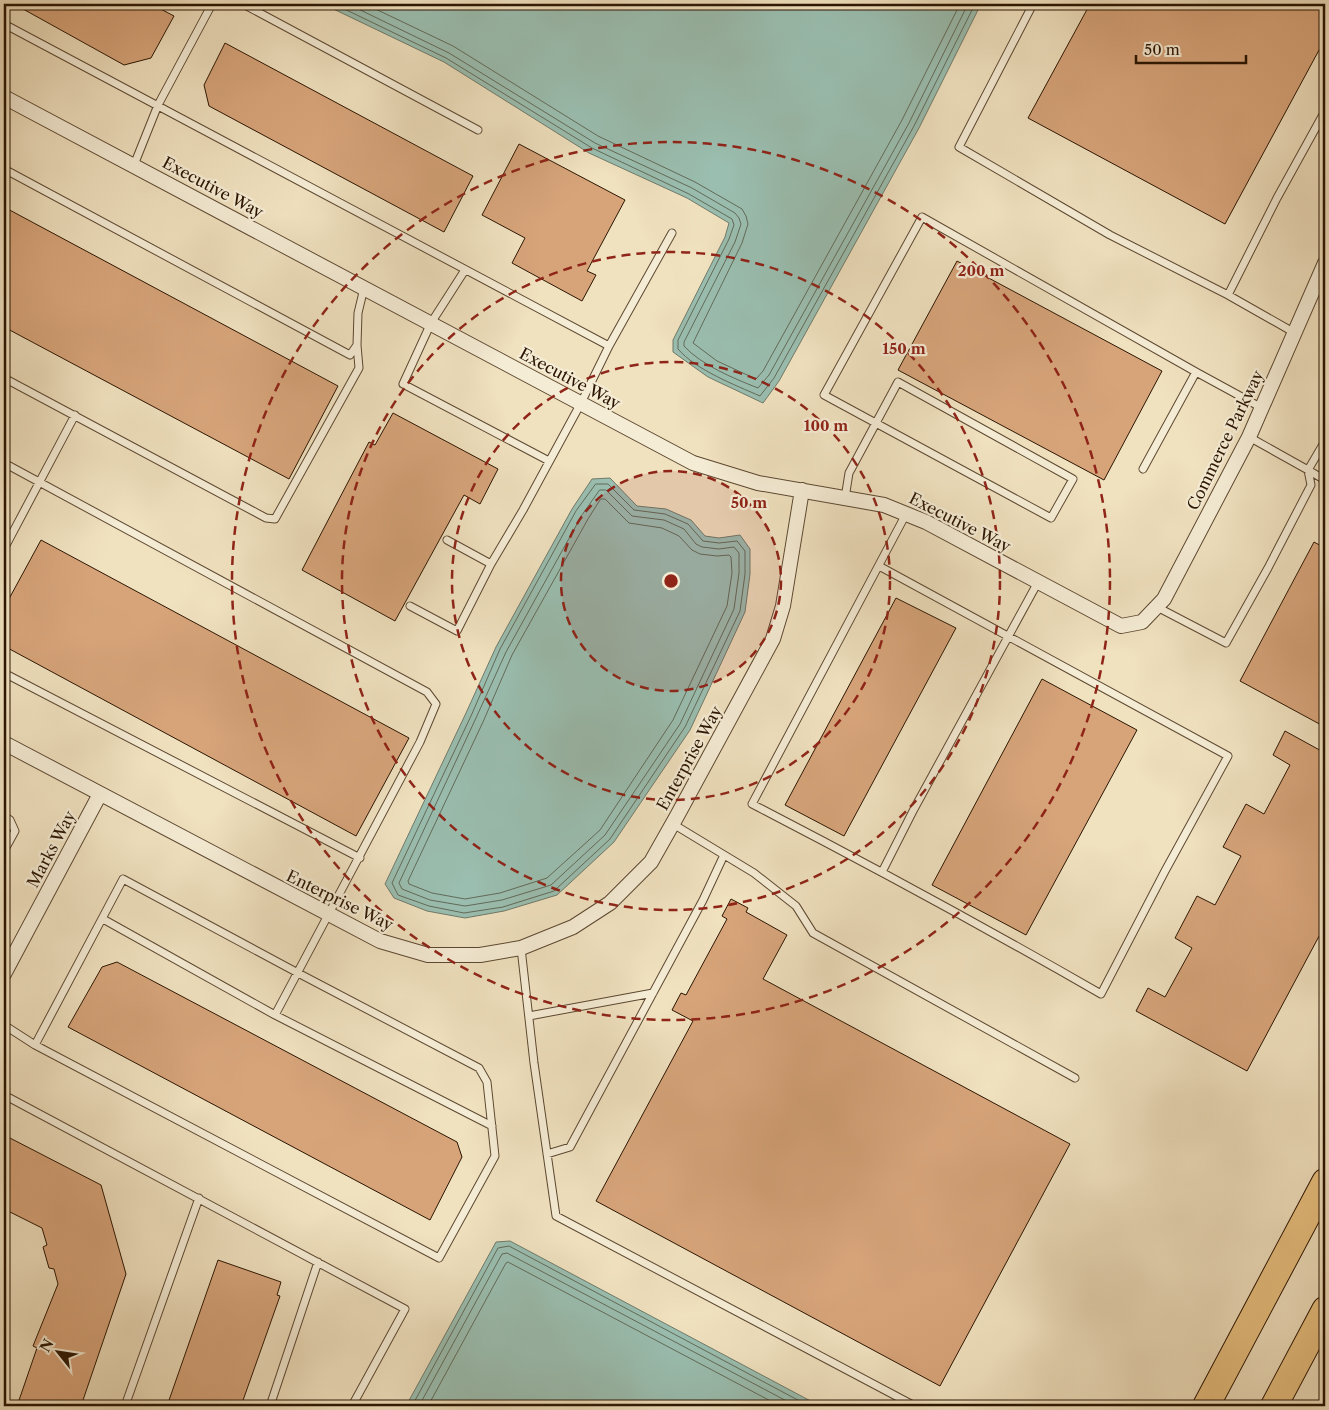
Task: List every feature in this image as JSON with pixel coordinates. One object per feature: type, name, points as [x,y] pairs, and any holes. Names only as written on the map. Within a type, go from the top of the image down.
[{"type":"highway","points":[[1206,1406],[1325,1182]]},
{"type":"highway","points":[[1274,1406],[1325,1310]]},
{"type":"street","name":"Executive Way","points":[[4,97],[693,463],[758,483],[884,505],[926,522],[1121,626],[1142,622]]},
{"type":"street","name":"Commerce Parkway","points":[[1142,622],[1164,599],[1249,437],[1325,263]]},
{"type":"street","name":"Enterprise Way","points":[[4,743],[380,941],[428,955],[480,955],[521,948],[573,927],[610,903],[650,862],[673,824],[773,640],[784,606],[802,490]]},
{"type":"street","name":"Marks Way","points":[[4,974],[100,794]]},
{"type":"lane","points":[[134,165],[158,105],[212,4]]},
{"type":"lane","points":[[243,4],[478,130]]},
{"type":"lane","points":[[1033,4],[959,147],[1110,235],[1228,295],[1295,333]]},
{"type":"lane","points":[[4,24],[609,346]]},
{"type":"lane","points":[[1228,295],[1277,198],[1325,111]]},
{"type":"lane","points":[[4,169],[350,355],[357,345]]},
{"type":"lane","points":[[845,498],[849,473],[876,422],[898,382],[1073,479],[1051,518],[876,422],[824,395],[922,217],[1262,408]]},
{"type":"lane","points":[[410,606],[457,631],[491,564],[581,403],[609,346],[672,234]]},
{"type":"lane","points":[[465,270],[431,323],[403,384],[549,461]]},
{"type":"lane","points":[[4,378],[266,518],[275,520],[359,368],[357,345],[358,313],[364,288]]},
{"type":"lane","points":[[1143,469],[1196,372]]},
{"type":"lane","points":[[4,549],[75,416]]},
{"type":"lane","points":[[1249,437],[1325,480]]},
{"type":"lane","points":[[1157,607],[1226,643],[1268,568],[1311,484],[1308,470],[1325,441]]},
{"type":"lane","points":[[4,463],[427,692],[436,704],[420,742],[360,858],[275,1015]]},
{"type":"lane","points":[[879,566],[1228,756],[1101,994],[882,872],[752,804],[906,514]]},
{"type":"lane","points":[[447,540],[491,564]]},
{"type":"lane","points":[[882,872],[914,809],[1038,582]]},
{"type":"lane","points":[[4,673],[360,858]]},
{"type":"lane","points":[[4,816],[10,820],[14,831],[4,851]]},
{"type":"lane","points":[[673,824],[754,873],[796,906],[813,933],[1075,1078]]},
{"type":"lane","points":[[547,1154],[570,1148],[703,900],[724,855]]},
{"type":"lane","points":[[4,1025],[35,1045],[439,1258],[495,1156],[487,1082],[479,1068],[124,879],[35,1045]]},
{"type":"lane","points":[[103,919],[275,1015],[492,1126]]},
{"type":"lane","points":[[521,948],[556,1216],[913,1405]]},
{"type":"lane","points":[[529,1016],[653,993]]},
{"type":"lane","points":[[4,1095],[405,1308],[352,1406]]},
{"type":"lane","points":[[125,1406],[199,1198]]},
{"type":"lane","points":[[270,1406],[318,1262]]},
{"type":"water","points":[[323,4],[981,4],[919,128],[779,381],[763,403],[708,377],[673,352],[673,340],[725,237],[729,223],[687,198],[589,153],[444,62]]},
{"type":"water","points":[[610,478],[637,506],[666,509],[691,520],[705,536],[719,538],[740,535],[750,549],[750,574],[745,612],[690,730],[614,842],[557,895],[504,911],[465,918],[427,911],[394,898],[385,884],[496,647],[572,509],[592,479]]},
{"type":"water","points":[[510,1241],[820,1406],[406,1406],[496,1242]]},
{"type":"building","points":[[14,4],[151,4],[174,16],[151,58],[124,65]]},
{"type":"building","points":[[1090,4],[1325,4],[1325,39],[1225,224],[1028,118]]},
{"type":"building","points":[[225,43],[473,176],[444,232],[209,106],[204,85]]},
{"type":"building","points":[[519,144],[625,200],[587,271],[596,275],[582,301],[512,263],[525,238],[482,215]]},
{"type":"building","points":[[4,207],[338,386],[289,479],[4,327]]},
{"type":"building","points":[[957,261],[1162,371],[1104,480],[898,370]]},
{"type":"building","points":[[393,413],[498,469],[480,504],[464,495],[395,621],[302,570],[369,442],[375,445]]},
{"type":"building","points":[[41,540],[409,738],[356,836],[4,646],[4,608]]},
{"type":"building","points":[[1314,542],[1325,548],[1325,727],[1240,681]]},
{"type":"building","points":[[896,598],[956,628],[844,836],[785,805]]},
{"type":"building","points":[[1042,679],[1137,730],[1026,935],[932,885]]},
{"type":"building","points":[[1285,731],[1325,753],[1325,925],[1247,1071],[1136,1011],[1148,988],[1165,997],[1192,948],[1175,938],[1197,896],[1215,905],[1241,856],[1223,847],[1246,804],[1264,814],[1290,765],[1273,755]]},
{"type":"building","points":[[731,899],[748,908],[746,912],[787,935],[763,979],[1070,1144],[940,1386],[596,1201],[693,1021],[672,1010],[681,993],[686,995],[727,919],[722,916]]},
{"type":"building","points":[[117,962],[457,1142],[462,1157],[430,1220],[68,1027],[102,967]]},
{"type":"building","points":[[8,1137],[101,1185],[126,1274],[81,1406],[17,1406],[37,1348],[33,1346],[58,1284],[54,1269],[49,1268],[43,1247],[47,1245],[42,1228],[4,1209],[4,1146]]},
{"type":"building","points":[[218,1260],[281,1282],[277,1295],[280,1296],[241,1406],[167,1406]]}]
